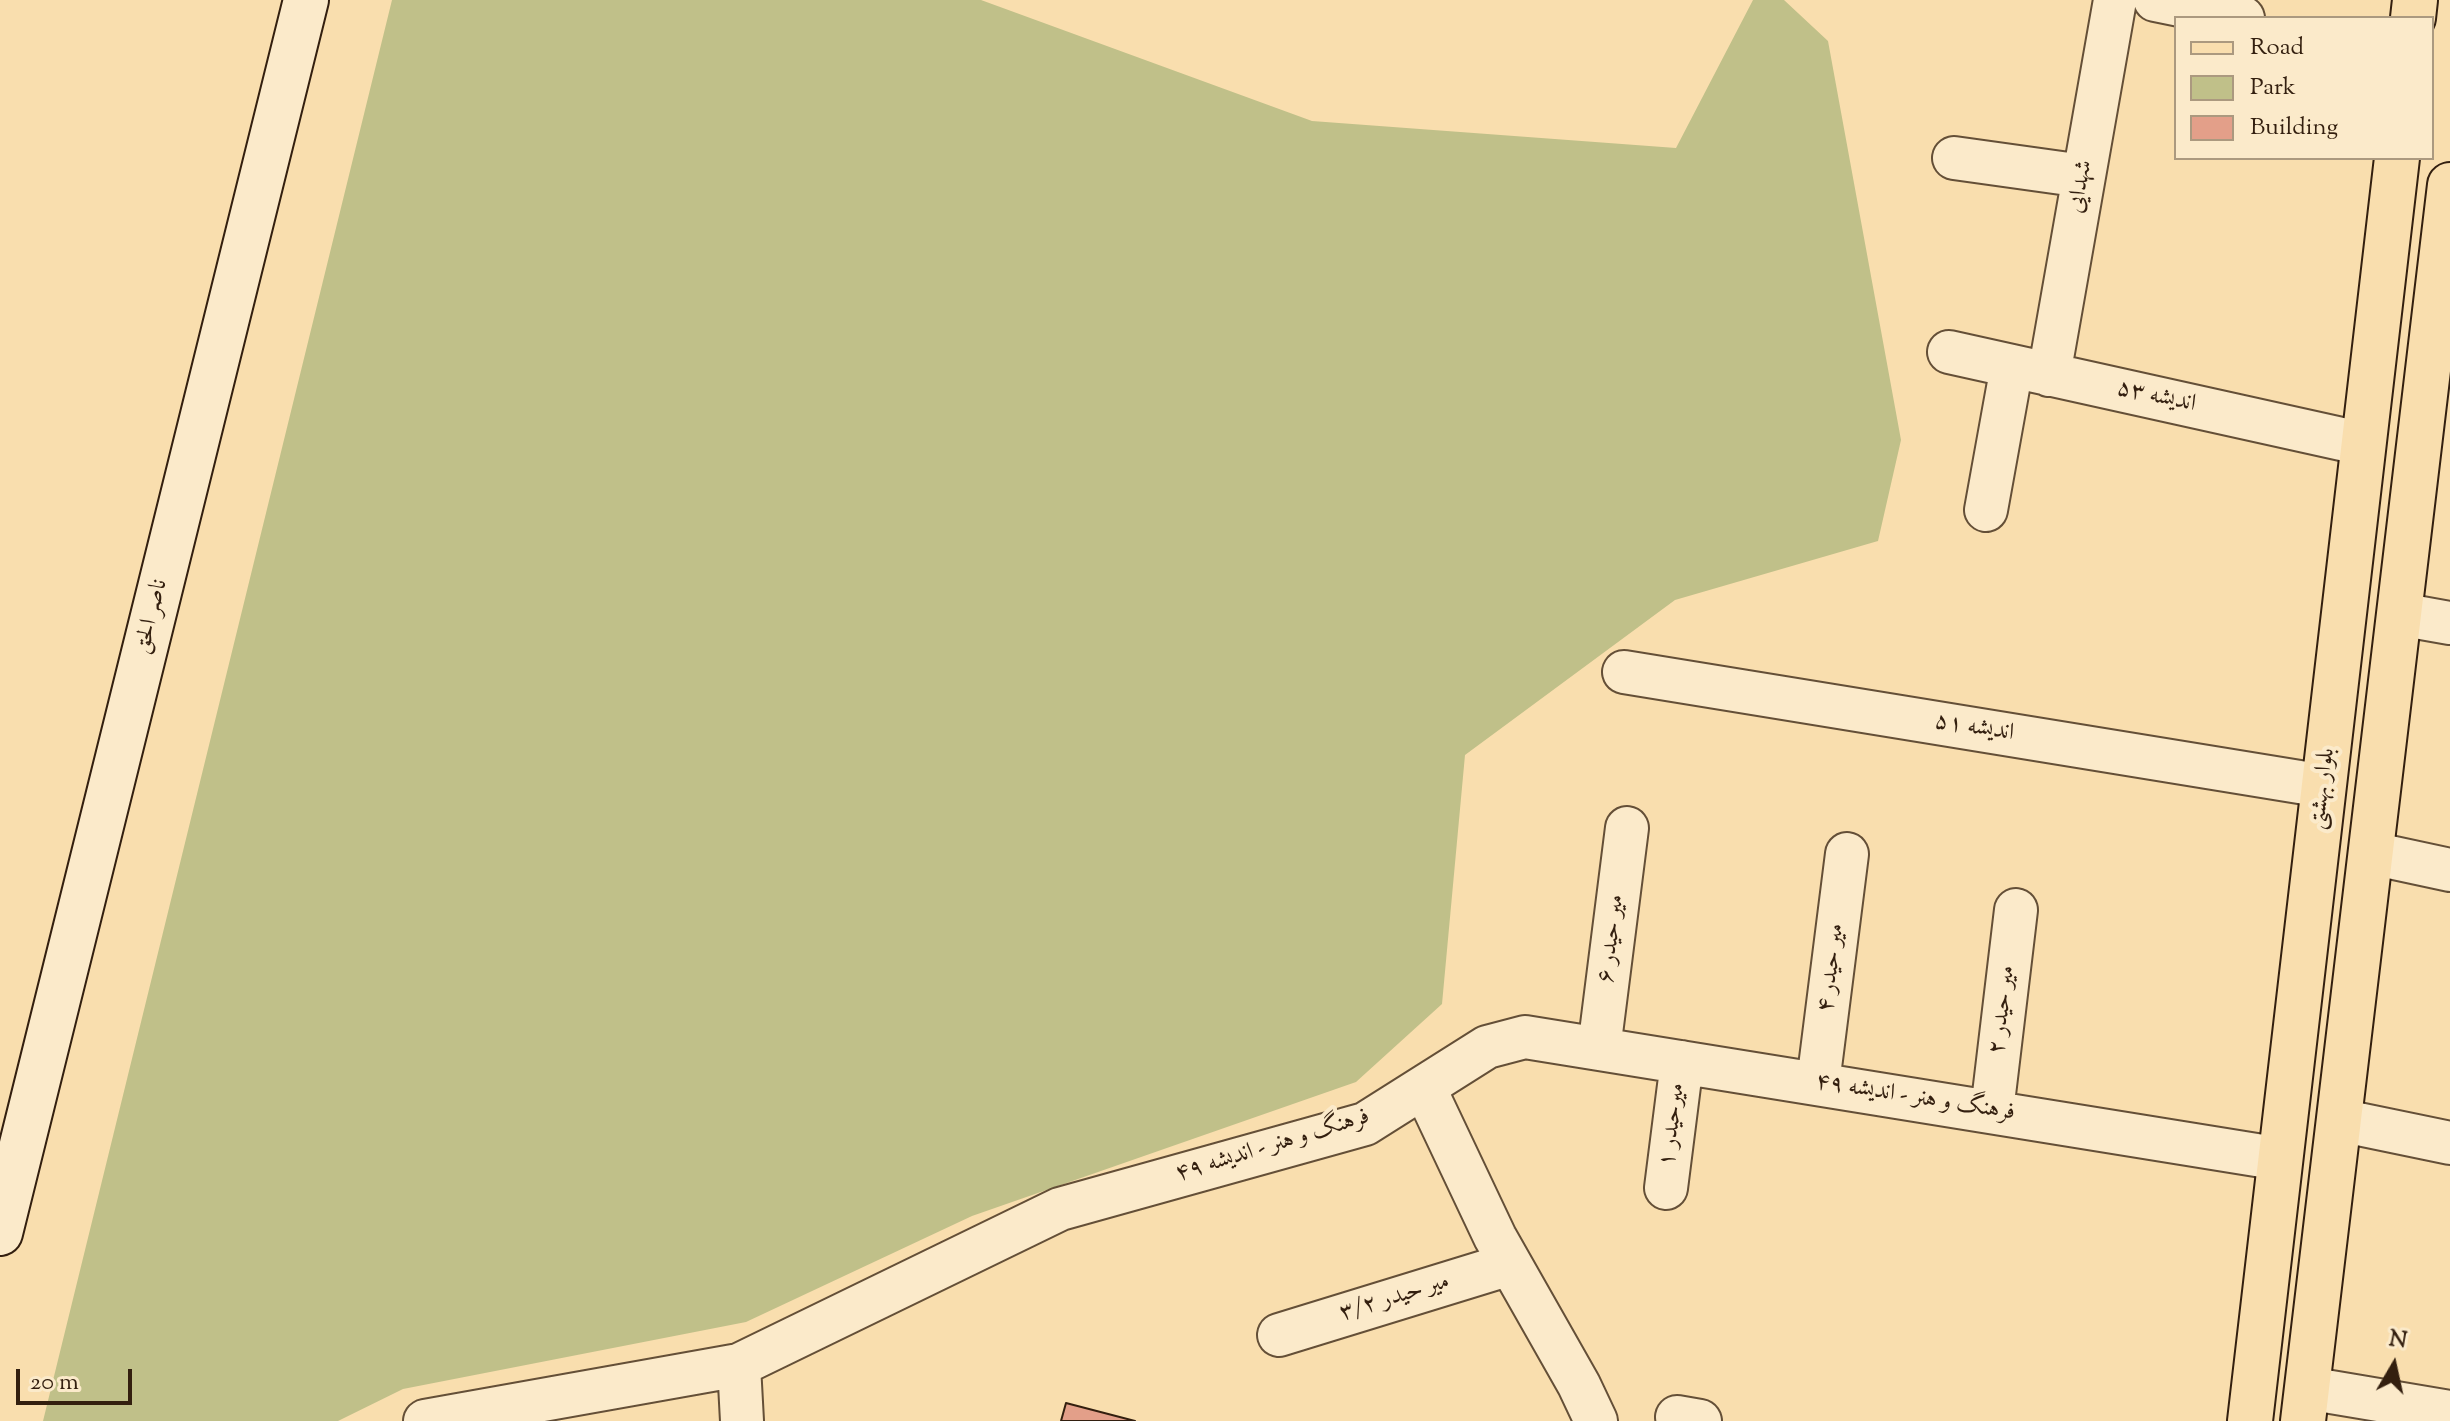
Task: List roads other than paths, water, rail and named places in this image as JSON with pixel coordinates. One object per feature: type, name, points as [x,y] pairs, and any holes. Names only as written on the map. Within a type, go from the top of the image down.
[{"type":"main road","name":"بلوار بهشتی","points":[[2250,1421],[2397,160]]},
{"type":"main road","points":[[2305,1404],[2399,614],[2438,389],[2450,185]]},
{"type":"main road","points":[[2324,786],[2378,794]]},
{"type":"main road","points":[[2317,846],[2371,853]]},
{"type":"street","name":"ناصر الحق","points":[[0,1233],[306,0]]},
{"type":"street","name":"شهدایی","points":[[1986,510],[2031,370],[2083,176],[2115,0]]},
{"type":"street","points":[[2155,0],[2233,16]]},
{"type":"street","points":[[1954,158],[2083,176]]},
{"type":"street","name":"اندیشه ۵۳","points":[[1949,352],[2364,444]]},
{"type":"street","points":[[2399,614],[2450,623]]},
{"type":"street","name":"اندیشه ۵۱","points":[[1624,672],[2324,786]]},
{"type":"street","name":"میر حیدر ۶","points":[[1599,1049],[1627,828]]},
{"type":"street","points":[[2371,853],[2450,870]]},
{"type":"street","name":"میر حیدر ۴","points":[[1818,1083],[1847,854]]},
{"type":"street","name":"میر حیدر ۲","points":[[1992,1111],[2016,910]]},
{"type":"street","name":"فرهنگ و هنر - اندیشه ۴۹","points":[[425,1421],[739,1365],[1060,1209],[1365,1124],[1487,1047],[1525,1037],[2281,1159]]},
{"type":"street","name":"میرحیدر ۱","points":[[1666,1188],[1682,1062]]},
{"type":"street","points":[[1424,1087],[1510,1264],[1596,1421]]},
{"type":"street","points":[[2339,1120],[2450,1143]]},
{"type":"street","name":"میر حیدر ۳/۲","points":[[1279,1335],[1510,1264]]},
{"type":"street","points":[[739,1365],[742,1421]]},
{"type":"street","points":[[2305,1404],[2450,1412]]}]
